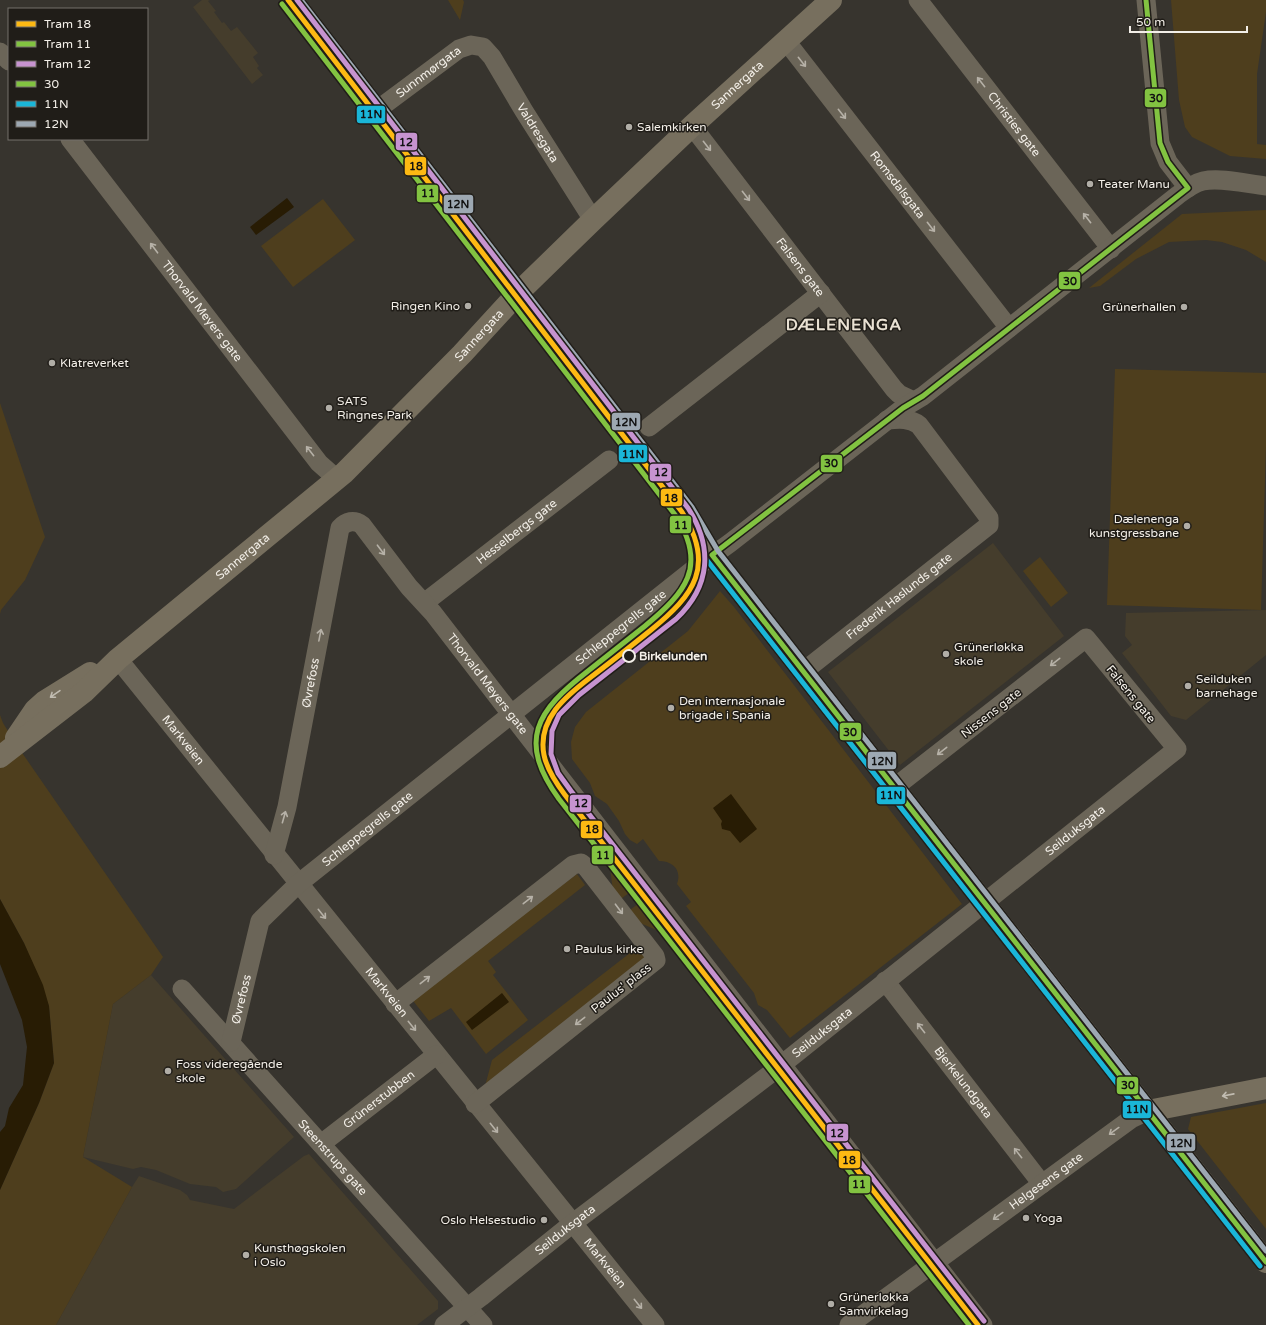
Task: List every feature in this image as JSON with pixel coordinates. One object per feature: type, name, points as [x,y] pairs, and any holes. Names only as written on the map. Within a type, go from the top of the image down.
[{"type":"main road","points":[[292,0],[686,511],[712,555],[1266,1262]]},
{"type":"main road","name":"Sannergata","points":[[4,754],[84,692],[118,659],[337,479],[456,359],[518,293],[593,220],[692,126],[832,0]]},
{"type":"main road","name":"Helgesens gate","points":[[1148,1111],[1266,1088]]},
{"type":"street","name":"Christies gate","points":[[918,0],[1111,249]]},
{"type":"street","points":[[1146,0],[1160,143],[1168,162],[1188,188]]},
{"type":"street","name":"Romsdalsgata","points":[[786,41],[1009,328]]},
{"type":"street","name":"Sunnmørgata","points":[[377,110],[459,49],[471,45],[483,46]]},
{"type":"street","name":"Valdresgata","points":[[483,46],[492,57],[524,111],[593,220]]},
{"type":"street","points":[[0,52],[8,60]]},
{"type":"street","name":"Falsens gate","points":[[692,126],[894,389],[899,394],[914,401]]},
{"type":"street","name":"Thorvald Meyers gate","points":[[71,140],[314,456],[337,479]]},
{"type":"street","name":"Schleppegrells gate","points":[[268,913],[298,884],[712,555],[888,420],[923,396],[1188,188],[1204,181],[1212,180],[1266,186]]},
{"type":"street","points":[[649,427],[821,294]]},
{"type":"street","name":"Frederik Haslunds gate","points":[[804,671],[989,525],[989,518],[919,425],[906,419],[888,420]]},
{"type":"street","name":"Hesselbergs gate","points":[[424,603],[609,460]]},
{"type":"street","name":"Thorvald Meyers gate","points":[[355,521],[362,525],[424,603],[982,1325]]},
{"type":"street","name":"Øvrefoss","points":[[274,855],[292,785],[340,528],[345,523],[355,521]]},
{"type":"street","name":"Falsens gate","points":[[1086,638],[1177,749]]},
{"type":"street","name":"Nissens gate","points":[[895,787],[1086,638]]},
{"type":"street","name":"Markveien","points":[[118,659],[274,855],[655,1325]]},
{"type":"street","name":"Seilduksgata","points":[[444,1325],[573,1223],[781,1065],[1177,749]]},
{"type":"street","name":"Paulus' plass","points":[[395,1004],[573,866],[581,862],[586,867],[655,956],[656,960],[475,1104]]},
{"type":"street","name":"Øvrefoss","points":[[231,1042],[260,921],[268,913]]},
{"type":"street","name":"Bjerkelundgata","points":[[885,981],[1042,1184]]},
{"type":"street","name":"Steenstrups gate","points":[[182,989],[483,1325]]},
{"type":"street","name":"Grünerstubben","points":[[321,1144],[436,1055]]},
{"type":"street","name":"Helgesens gate","points":[[849,1325],[1131,1119],[1148,1111]]},
{"type":"shaded area","points":[[202,0],[210,0],[208,1],[216,11],[214,12],[222,23],[224,22],[231,31],[237,27],[258,53],[253,57],[259,66],[257,68],[263,75],[252,84],[193,7]]},
{"type":"shaded area","points":[[448,0],[463,0],[464,2],[460,20]]},
{"type":"shaded area","points":[[1171,0],[1266,0],[1266,12],[1257,74],[1257,144],[1266,145],[1266,159],[1230,156],[1192,137],[1185,127],[1179,100]]},
{"type":"shaded area","points":[[287,198],[294,207],[256,235],[250,227]]},
{"type":"shaded area","points":[[323,199],[355,240],[293,287],[261,246]]},
{"type":"shaded area","points":[[1266,210],[1266,262],[1246,250],[1222,242],[1206,240],[1169,242],[1136,259],[1100,286],[1089,288],[1182,214]]},
{"type":"shaded area","name":"Dælenenga kunstgressbane","points":[[1115,369],[1266,373],[1266,447],[1261,610],[1107,605]]},
{"type":"shaded area","points":[[0,403],[45,537],[25,580],[1,610],[0,614]]},
{"type":"shaded area","name":"Grünerløkka skole","points":[[993,543],[1064,636],[900,765],[828,672]]},
{"type":"shaded area","points":[[1040,557],[1068,593],[1051,607],[1023,571]]},
{"type":"shaded area","name":"Birkelunden","points":[[720,591],[734,607],[962,904],[790,1038],[767,1010],[758,1005],[754,993],[686,906],[691,902],[677,884],[678,874],[675,867],[664,861],[659,861],[643,839],[637,844],[630,840],[607,804],[595,796],[590,783],[572,759],[571,742],[575,727],[586,712],[688,631]]},
{"type":"shaded area","name":"Seilduken barnehage","points":[[1266,610],[1266,655],[1186,720],[1171,716],[1122,653],[1132,645],[1125,636],[1126,613]]},
{"type":"shaded area","points":[[0,715],[3,723],[16,744],[163,957],[151,975],[113,1004],[83,1157],[132,1187],[56,1325],[0,1325],[0,1190],[39,1103],[54,1063],[49,1006],[24,943],[0,899]]},
{"type":"shaded area","points":[[731,794],[757,829],[740,843],[730,831],[722,829],[722,821],[713,808]]},
{"type":"shaded area","points":[[610,868],[629,893],[618,901],[613,891]]},
{"type":"shaded area","points":[[577,874],[585,885],[488,961],[496,972],[493,975],[528,1020],[486,1054],[451,1008],[429,1021],[414,1002],[413,997]]},
{"type":"shaded area","points":[[0,899],[24,943],[43,985],[49,1006],[54,1063],[39,1103],[0,1190],[0,1132],[5,1126],[9,1108],[23,1085],[27,1047],[22,1020],[0,964]]},
{"type":"shaded area","points":[[638,904],[659,931],[640,923],[627,912]]},
{"type":"shaded area","points":[[639,946],[650,961],[484,1090],[492,1060]]},
{"type":"shaded area","name":"Foss videregående skole","points":[[151,975],[294,1137],[236,1189],[223,1192],[216,1187],[190,1184],[156,1170],[141,1167],[133,1169],[83,1157],[113,1004]]},
{"type":"shaded area","points":[[502,993],[509,1002],[472,1030],[466,1022]]},
{"type":"shaded area","points":[[1266,1103],[1266,1229],[1188,1129],[1191,1117]]},
{"type":"shaded area","name":"Kunsthøgskolen i Oslo","points":[[309,1154],[438,1301],[438,1309],[417,1325],[56,1325],[139,1176],[180,1190],[187,1195],[190,1200],[234,1209],[304,1156]]},
{"type":"tram line","name":"18","points":[[288,0],[682,512],[692,531],[698,548],[698,564],[695,578],[689,592],[679,604],[644,636],[572,692],[563,701],[549,720],[545,730],[543,742],[544,755],[545,761],[555,781],[978,1325]]},
{"type":"tram line","name":"12","points":[[297,0],[688,508],[702,537],[704,552],[702,580],[688,606],[676,619],[579,695],[559,715],[552,731],[551,754],[558,773],[984,1321]]},
{"type":"tram line","name":"11","points":[[282,4],[676,516],[685,534],[690,550],[691,565],[688,578],[681,590],[659,614],[570,686],[545,714],[538,728],[536,744],[538,760],[546,778],[559,799],[969,1325]]},
{"type":"transit line","name":"12N","points":[[301,0],[692,507],[718,551],[1266,1251]]},
{"type":"transit line","name":"30","points":[[1146,0],[1160,143],[1168,162],[1188,188]]},
{"type":"transit line","name":"11N","points":[[286,4],[680,515],[706,559],[1260,1266]]},
{"type":"transit line","name":"30","points":[[712,555],[903,408],[923,396],[1188,188]]},
{"type":"transit line","name":"30","points":[[712,555],[1266,1262]]},
{"type":"place","name":"Salemkirken","points":[[629,127]]},
{"type":"place","name":"Teater Manu","points":[[1090,184]]},
{"type":"place","name":"Ringen Kino","points":[[468,306]]},
{"type":"place","name":"Grünerhallen","points":[[1184,307]]},
{"type":"place","name":"Klatreverket","points":[[52,363]]},
{"type":"place","name":"SATS Ringnes Park","points":[[329,408]]},
{"type":"place","name":"Dælenenga kunstgressbane","points":[[1187,526]]},
{"type":"place","name":"Grünerløkka skole","points":[[946,654]]},
{"type":"place","name":"Birkelunden","points":[[629,656]]},
{"type":"place","name":"Seilduken barnehage","points":[[1188,686]]},
{"type":"place","name":"Den internasjonale brigade i Spania","points":[[671,708]]},
{"type":"place","name":"Paulus kirke","points":[[567,949]]},
{"type":"place","name":"Foss videregående skole","points":[[168,1071]]},
{"type":"place","name":"Yoga","points":[[1026,1218]]},
{"type":"place","name":"Oslo Helsestudio","points":[[544,1220]]},
{"type":"place","name":"Kunsthøgskolen i Oslo","points":[[246,1255]]},
{"type":"place","name":"Grünerløkka Samvirkelag","points":[[831,1304]]},
{"type":"district","name":"DÆLENENGA","points":[[844,325]]}]
